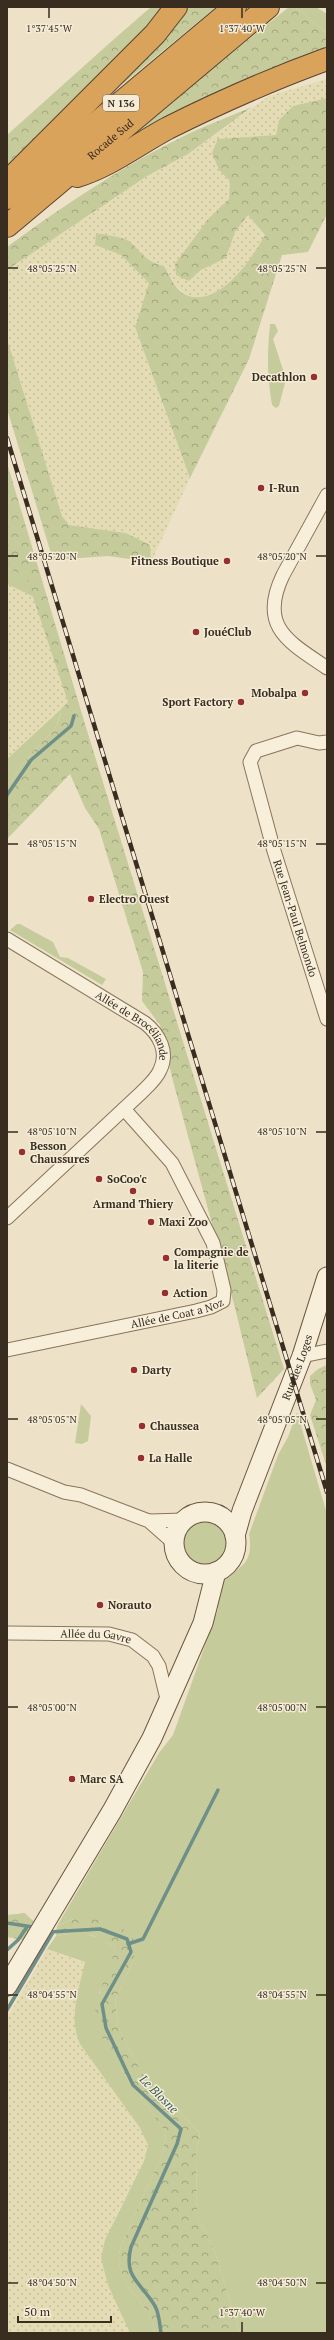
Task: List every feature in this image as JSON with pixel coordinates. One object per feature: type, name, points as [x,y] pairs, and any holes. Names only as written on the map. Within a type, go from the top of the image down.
[{"type":"highway","points":[[7,182],[155,34],[176,7]]},
{"type":"highway","name":"Rocade Sud","points":[[7,198],[235,7]]},
{"type":"highway","name":"Rocade Sud","points":[[7,226],[266,9]]},
{"type":"highway","points":[[62,181],[96,170],[152,137],[260,84],[327,59]]},
{"type":"highway","points":[[232,98],[327,69]]},
{"type":"street","points":[[327,495],[283,575],[276,591],[274,603],[275,617],[285,638],[327,668]]},
{"type":"street","name":"Rue Jean-Paul Belmondo","points":[[327,742],[319,743],[297,738],[256,751],[250,762],[274,851],[327,1019]]},
{"type":"street","name":"Allée de Brocéliande","points":[[7,939],[145,1023],[156,1032],[162,1045],[163,1055],[161,1070],[124,1109],[7,1218]]},
{"type":"street","name":"Allée de Coat a Noz","points":[[7,1350],[203,1309],[223,1301],[224,1290],[213,1243],[166,1154],[124,1109]]},
{"type":"street","name":"Rue des Loges","points":[[235,1536],[246,1501],[302,1356],[327,1278]]},
{"type":"street","points":[[302,1356],[327,1351]]},
{"type":"street","points":[[7,1460],[72,1487],[81,1494]]},
{"type":"street","points":[[7,1469],[64,1492],[81,1494],[149,1521],[174,1543]]},
{"type":"street","points":[[149,1521],[184,1520],[200,1513],[218,1515],[246,1501]]},
{"type":"street","points":[[184,1520],[177,1531],[174,1543],[177,1557],[181,1563],[193,1571],[204,1574],[216,1572],[230,1560],[235,1549],[235,1536],[229,1524],[218,1515]]},
{"type":"street","points":[[193,1571],[208,1605]]},
{"type":"street","points":[[7,1986],[112,1811],[152,1738],[203,1622],[216,1572]]},
{"type":"street","name":"Allée du Gavre","points":[[7,1633],[109,1634],[132,1640],[148,1651],[159,1666],[168,1703]]},
{"type":"shaded area","points":[[327,79],[327,98],[293,106],[279,120],[276,135],[219,170],[230,181],[229,199],[209,218],[198,236],[189,281],[201,270],[226,258],[235,232],[248,215],[265,235],[254,254],[236,276],[220,290],[201,298],[185,295],[174,283],[164,266],[155,264],[142,255],[126,240],[95,245],[121,255],[149,283],[135,327],[190,478],[151,562],[149,545],[126,533],[69,525],[62,516],[7,339],[7,270],[147,176],[188,154],[269,96]]},
{"type":"shaded area","points":[[7,584],[34,597],[68,702],[7,759]]},
{"type":"shaded area","points":[[47,1949],[85,1963],[74,2011],[80,2044],[140,2128],[148,2145],[144,2161],[113,2222],[130,2333],[7,2333],[7,2018]]},
{"type":"green space","points":[[151,7],[166,7],[108,70],[119,49],[113,40]]},
{"type":"green space","points":[[189,7],[216,7],[124,83],[114,86],[154,41]]},
{"type":"green space","points":[[289,7],[295,7],[327,33],[327,48],[186,108],[179,104],[178,96]]},
{"type":"green space","points":[[295,7],[316,7],[327,14],[327,33]]},
{"type":"green space","points":[[113,40],[119,49],[108,70],[7,172],[7,135]]},
{"type":"green space","points":[[178,96],[186,108],[127,142]]},
{"type":"green space","points":[[327,98],[327,214],[308,252],[282,255],[249,359],[190,478],[135,327],[149,283],[121,255],[95,245],[96,233],[122,238],[130,242],[150,261],[164,266],[179,290],[186,295],[198,297],[210,295],[222,288],[243,268],[265,235],[248,215],[235,232],[226,258],[201,270],[189,281],[176,275],[175,264],[209,218],[229,199],[230,181],[219,170],[212,153],[218,139],[276,135],[279,120],[293,106]]},
{"type":"green space","points":[[252,107],[188,154],[147,176],[7,270],[7,247],[72,201],[118,172],[164,146],[196,130]]},
{"type":"green space","points":[[270,324],[275,324],[278,331],[273,339],[286,379],[279,406],[276,408],[272,405],[268,374]]},
{"type":"green space","points":[[7,339],[62,516],[69,525],[126,533],[150,545],[151,562],[108,556],[53,560],[7,409]]},
{"type":"green space","points":[[7,463],[85,724],[284,1369],[257,1398],[235,1308],[173,1081],[160,1025],[142,1001],[143,972],[99,829],[85,808],[70,774],[7,839],[7,786],[32,752],[55,729],[61,714],[60,710],[68,702],[26,576],[7,568]]},
{"type":"green space","points":[[7,568],[26,575],[34,597],[7,584]]},
{"type":"green space","points":[[60,710],[61,713],[55,729],[32,752],[7,786],[7,759]]},
{"type":"green space","points":[[17,924],[20,924],[53,942],[60,957],[68,958],[106,979],[102,985],[10,930]]},
{"type":"green space","points":[[327,1365],[327,1468],[310,1415],[316,1400],[310,1384],[310,1376],[318,1369]]},
{"type":"green space","points":[[81,1404],[91,1416],[88,1441],[82,1444],[75,1443]]},
{"type":"green space","points":[[297,1412],[327,1514],[327,2333],[240,2333],[214,2249],[197,2216],[196,2156],[200,2133],[142,2073],[118,2027],[115,2000],[134,1959],[74,1919],[57,1926],[159,1753],[173,1735],[218,1609],[219,1590],[228,1576],[240,1567],[249,1556],[249,1534],[278,1455],[288,1437]]},
{"type":"green space","points":[[201,1521],[209,1521],[221,1527],[227,1539],[227,1547],[221,1559],[209,1565],[201,1565],[189,1559],[183,1547],[183,1539],[189,1527]]},
{"type":"green space","points":[[25,1913],[33,1921],[24,1940],[7,1937],[7,1915]]},
{"type":"green space","points":[[74,1919],[94,1919],[119,1925],[136,1941],[134,1959],[115,2000],[118,2027],[142,2073],[200,2133],[196,2156],[197,2216],[214,2249],[240,2333],[155,2333],[149,2314],[130,2289],[121,2271],[119,2257],[121,2246],[163,2152],[166,2133],[113,2057],[97,2026],[95,2016],[96,2007],[100,1990],[115,1948],[87,1934],[81,1933],[56,1936],[57,1926]]},
{"type":"green space","points":[[81,1932],[99,1938],[115,1948],[111,1968],[99,1993],[101,2033],[124,2074],[166,2133],[163,2152],[121,2246],[119,2257],[121,2271],[125,2280],[149,2314],[155,2333],[130,2333],[108,2285],[101,2258],[105,2240],[144,2161],[148,2145],[140,2128],[80,2044],[75,2024],[75,2014],[85,1962],[47,1949],[56,1936]]},
{"type":"waterway","points":[[7,795],[31,760],[71,726],[74,716]]},
{"type":"waterway","points":[[128,1944],[143,1939],[218,1790]]},
{"type":"waterway","name":"Le Blosne","points":[[7,1923],[33,1927]]},
{"type":"waterway","points":[[7,1950],[18,1940],[27,1927]]},
{"type":"waterway","name":"Le Blosne","points":[[49,1932],[100,1929],[127,1939],[131,1952],[102,2004],[106,2028],[133,2085],[181,2129],[177,2144],[131,2247],[129,2257],[131,2273],[155,2306],[161,2333]]},
{"type":"waterway","points":[[7,2010],[53,1932]]},
{"type":"railway","points":[[7,438],[327,1492]]},
{"type":"place","name":"Decathlon","points":[[314,377]]},
{"type":"place","name":"I-Run","points":[[261,488]]},
{"type":"place","name":"Fitness Boutique","points":[[227,561]]},
{"type":"place","name":"JouéClub","points":[[196,632]]},
{"type":"place","name":"Mobalpa","points":[[305,693]]},
{"type":"place","name":"Sport Factory","points":[[241,702]]},
{"type":"place","name":"Electro Ouest","points":[[91,899]]},
{"type":"place","name":"Besson Chaussures","points":[[22,1152]]},
{"type":"place","name":"SoCoo'c","points":[[99,1179]]},
{"type":"place","name":"Armand Thiery","points":[[133,1191]]},
{"type":"place","name":"Maxi Zoo","points":[[151,1222]]},
{"type":"place","name":"Compagnie de la literie","points":[[166,1258]]},
{"type":"place","name":"Action","points":[[165,1293]]},
{"type":"place","name":"Darty","points":[[134,1370]]},
{"type":"place","name":"Chaussea","points":[[142,1426]]},
{"type":"place","name":"La Halle","points":[[141,1458]]},
{"type":"place","name":"Norauto","points":[[100,1605]]},
{"type":"place","name":"Marc SA","points":[[72,1779]]}]
